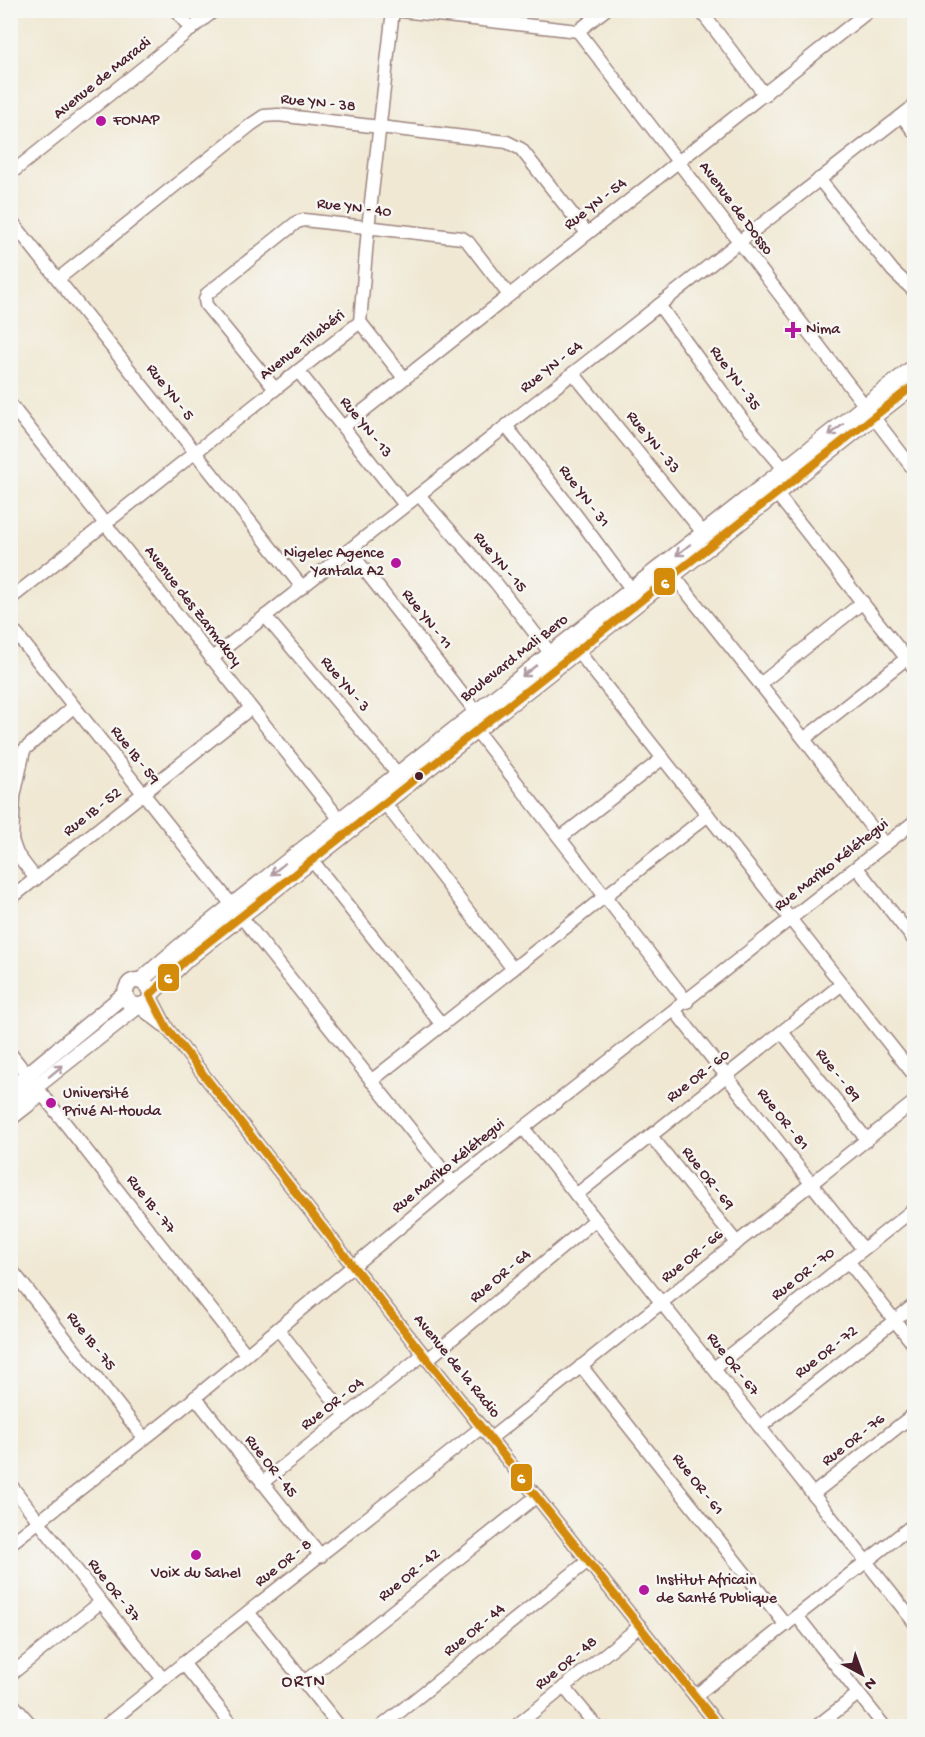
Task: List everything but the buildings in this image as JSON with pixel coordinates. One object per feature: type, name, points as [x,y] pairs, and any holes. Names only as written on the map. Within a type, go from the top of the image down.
[{"type":"main road","name":"Boulevard Mali Bero","points":[[380,798],[398,774],[574,645],[773,489],[869,412],[915,367]]},
{"type":"main road","name":"Boulevard Mali Bero","points":[[150,995],[237,912],[380,798],[551,654],[574,645],[632,590],[670,570],[704,534],[773,489],[785,470],[869,412],[915,385]]},
{"type":"main road","name":"Boulevard Mali Bero","points":[[140,981],[178,948],[237,912]]},
{"type":"main road","points":[[10,1089],[36,1086],[125,994],[131,983],[140,981],[147,985],[150,995],[146,1003],[138,1006],[10,1107]]},
{"type":"main road","points":[[125,994],[129,1003],[138,1006]]},
{"type":"street","points":[[176,10],[191,30]]},
{"type":"street","name":"Avenue de Maradi","points":[[10,174],[216,10]]},
{"type":"street","points":[[393,10],[579,31],[605,10]]},
{"type":"street","name":"Avenue Tillabéri","points":[[10,599],[360,322],[368,228],[393,10]]},
{"type":"street","points":[[700,10],[765,95]]},
{"type":"street","name":"Rue YN - 54","points":[[343,427],[870,10]]},
{"type":"street","name":"Avenue de Dosso","points":[[579,31],[915,470]]},
{"type":"street","name":"Rue YN - 64","points":[[211,658],[915,106]]},
{"type":"street","name":"Rue YN - 38","points":[[58,279],[264,117],[278,115],[507,142],[515,145],[587,233]]},
{"type":"street","points":[[902,116],[915,132]]},
{"type":"street","points":[[819,179],[893,271],[915,291]]},
{"type":"street","name":"Rue YN - 5","points":[[10,219],[302,587]]},
{"type":"street","name":"Rue YN - 40","points":[[275,389],[206,305],[205,300],[207,294],[297,222],[304,220],[462,238],[468,242],[509,295]]},
{"type":"street","name":"Rue YN - 35","points":[[659,305],[742,419],[785,470]]},
{"type":"street","points":[[360,322],[404,378]]},
{"type":"street","name":"Rue YN - 13","points":[[298,371],[405,505]]},
{"type":"street","name":"Rue YN - 33","points":[[573,373],[704,534]]},
{"type":"street","name":"Avenue des Zarmakoy","points":[[10,404],[345,825]]},
{"type":"street","name":"Rue YN - 31","points":[[506,426],[632,590]]},
{"type":"street","points":[[773,489],[911,663],[804,739]]},
{"type":"street","name":"Rue YN - 15","points":[[419,495],[495,583],[551,654]]},
{"type":"street","name":"Rue YN - 11","points":[[349,550],[560,838],[687,1002]]},
{"type":"street","points":[[670,570],[885,845]]},
{"type":"street","points":[[760,684],[863,602]]},
{"type":"street","name":"Rue YN - 3","points":[[265,616],[398,774]]},
{"type":"street","name":"Rue IB - 59","points":[[10,626],[453,1183]]},
{"type":"street","points":[[574,645],[915,1076]]},
{"type":"street","points":[[36,879],[13,847],[12,797],[24,750],[73,707]]},
{"type":"street","name":"Rue IB - 52","points":[[10,899],[251,708]]},
{"type":"street","points":[[560,838],[663,758]]},
{"type":"street","points":[[380,798],[513,969]]},
{"type":"street","points":[[371,1081],[708,815]]},
{"type":"street","name":"Rue Mariko Kélétegui","points":[[10,1544],[195,1397],[453,1183],[915,822]]},
{"type":"street","points":[[308,855],[442,1025]]},
{"type":"street","points":[[857,868],[915,940]]},
{"type":"street","name":"Rue OR - 60","points":[[576,1195],[842,984]]},
{"type":"street","points":[[150,995],[167,1028]]},
{"type":"street","points":[[138,1006],[167,1028]]},
{"type":"street","name":"Rue OR - 81","points":[[675,1011],[863,1249]]},
{"type":"street","name":"Avenue de la Radio","points":[[167,1028],[719,1726]]},
{"type":"street","name":"Rue - - 89","points":[[782,1032],[867,1140]]},
{"type":"street","name":"Rue IB - 77","points":[[10,1053],[246,1354]]},
{"type":"street","points":[[10,1120],[36,1086]]},
{"type":"street","name":"Rue OR - 66","points":[[491,1438],[915,1102]]},
{"type":"street","name":"Rue OR - 67","points":[[524,1129],[915,1622]]},
{"type":"street","name":"Rue OR - 69","points":[[651,1136],[737,1243]]},
{"type":"street","name":"Rue OR - 70","points":[[714,1368],[915,1209]]},
{"type":"street","name":"Rue OR - 64","points":[[426,1356],[595,1220]]},
{"type":"street","points":[[848,1261],[915,1345]]},
{"type":"street","name":"Rue IB - 75","points":[[10,1268],[144,1438]]},
{"type":"street","name":"Rue OR - 72","points":[[760,1427],[915,1305]]},
{"type":"street","points":[[278,1329],[346,1416]]},
{"type":"street","name":"Rue OR - 04","points":[[262,1483],[426,1356]]},
{"type":"street","name":"Rue OR - 61","points":[[581,1366],[786,1625]]},
{"type":"street","name":"Rue OR - 45","points":[[195,1397],[321,1556]]},
{"type":"street","name":"Rue OR - 76","points":[[813,1494],[915,1414]]},
{"type":"street","name":"Rue OR - 8","points":[[105,1726],[183,1662],[483,1427]]},
{"type":"street","name":"Rue OR - 37","points":[[10,1484],[164,1679]]},
{"type":"street","name":"Rue OR - 42","points":[[304,1682],[537,1496]]},
{"type":"street","points":[[695,1696],[915,1524]]},
{"type":"street","name":"Rue OR - 44","points":[[382,1726],[588,1561]]},
{"type":"street","points":[[10,1675],[101,1602]]},
{"type":"street","points":[[248,1612],[339,1726]]},
{"type":"street","points":[[797,1616],[884,1726]]},
{"type":"street","name":"Rue OR - 48","points":[[516,1726],[640,1626]]},
{"type":"street","points":[[183,1662],[233,1726]]},
{"type":"street","points":[[564,1687],[596,1726]]},
{"type":"street","points":[[817,1726],[858,1694]]},
{"type":"street","points":[[10,1701],[32,1726]]},
{"type":"transit line","name":"6","points":[[719,1726],[167,1028],[150,995],[187,959],[914,385]]},
{"type":"place","name":"FONAP","points":[[101,121]]},
{"type":"place","name":"Nima","points":[[793,330]]},
{"type":"place","name":"Nigelec Agence Yantala A2","points":[[396,563]]},
{"type":"place","name":"Université Privé Al-Houda","points":[[51,1103]]},
{"type":"place","name":"Voix du Sahel","points":[[196,1555]]},
{"type":"place","name":"Institut Africain de Santé Publique","points":[[644,1590]]},
{"type":"district","name":"ORTN","points":[[304,1682]]}]
